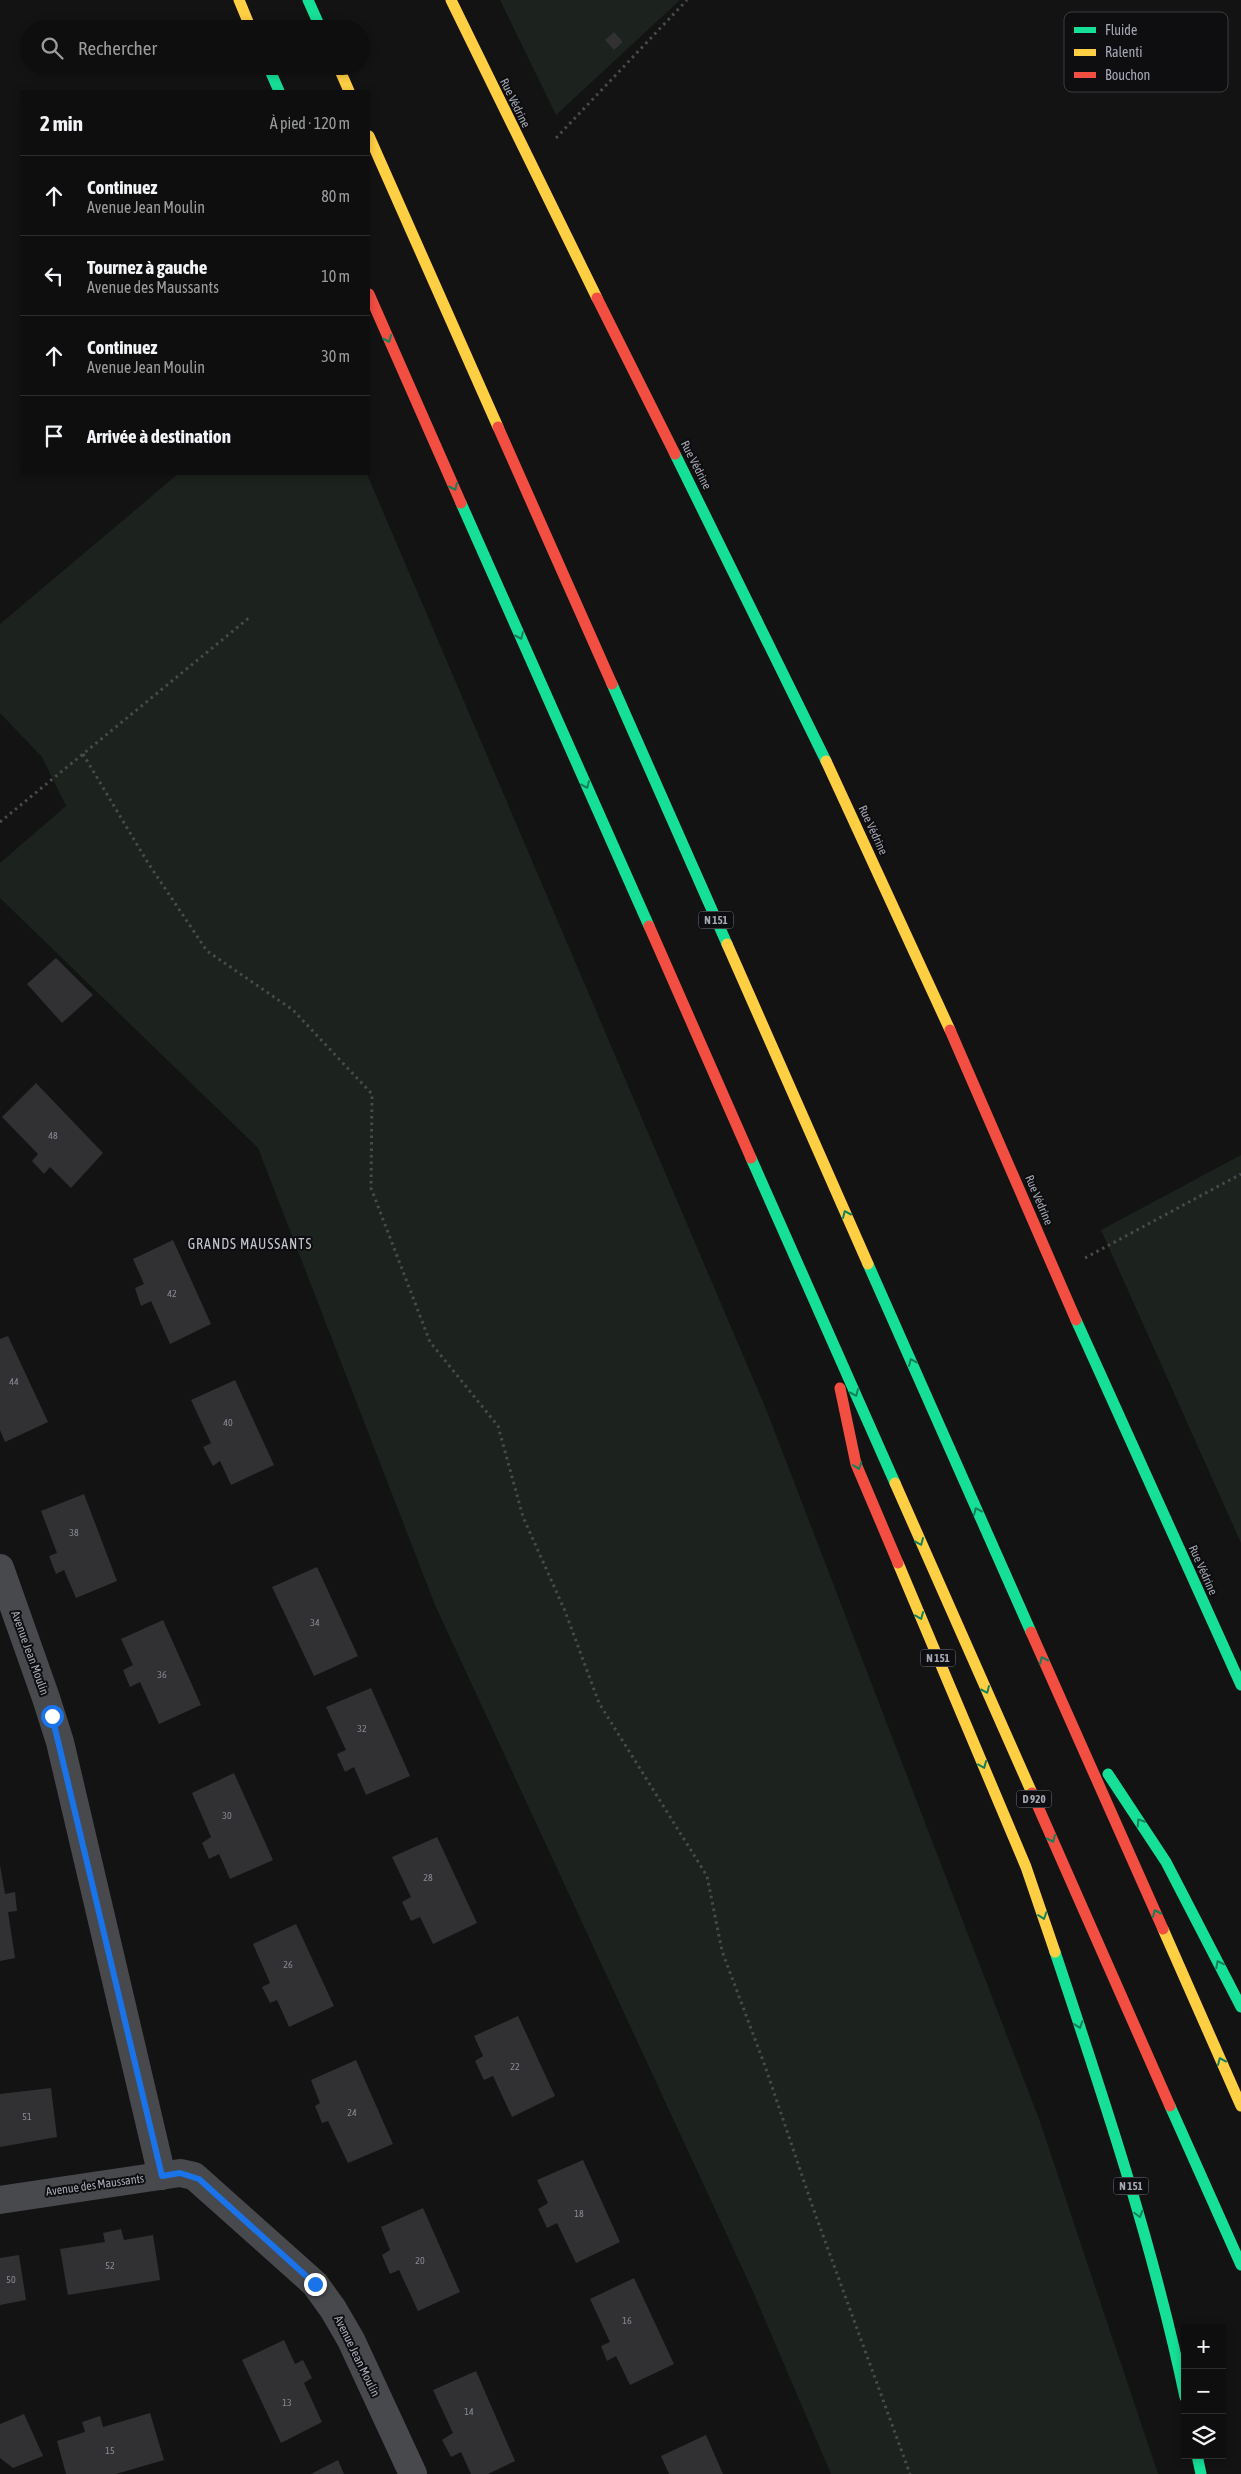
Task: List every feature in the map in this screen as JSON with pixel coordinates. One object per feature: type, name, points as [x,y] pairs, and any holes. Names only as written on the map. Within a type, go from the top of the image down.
[{"type":"main road","points":[[239,0],[247,20]]},
{"type":"main road","points":[[308,0],[317,20]]},
{"type":"main road","name":"Rue Védrine","points":[[451,0],[530,165],[802,708],[980,1095],[1055,1273],[1241,1685]]},
{"type":"main road","points":[[272,75],[279,90]]},
{"type":"main road","points":[[342,75],[349,90]]},
{"type":"main road","name":"N 151","points":[[370,138],[1063,1704]]},
{"type":"main road","name":"N 151","points":[[370,296],[828,1333],[856,1464],[1026,1867],[1118,2140],[1170,2326],[1181,2378]]},
{"type":"main road","name":"D 920","points":[[828,1333],[1241,2265]]},
{"type":"main road","points":[[1063,1704],[1166,1862],[1241,2007]]},
{"type":"main road","points":[[1063,1704],[1241,2106]]},
{"type":"main road","points":[[1198,2459],[1201,2474]]},
{"type":"street","name":"Avenue Jean Moulin","points":[[0,1568],[12,1636],[60,1742],[162,2176]]},
{"type":"street","name":"Avenue des Maussants","points":[[0,2200],[180,2173],[190,2175]]},
{"type":"street","name":"Avenue Jean Moulin","points":[[190,2175],[199,2179],[315,2284],[333,2309],[351,2340],[412,2474]]},
{"type":"path","points":[[530,165],[687,0]]},
{"type":"path","points":[[0,822],[250,617]]},
{"type":"path","points":[[83,754],[148,863],[207,951],[293,1010],[372,1094],[371,1188],[430,1342],[498,1426],[523,1517],[565,1611],[599,1703],[707,1876],[722,1951],[910,2474]]},
{"type":"path","points":[[1055,1273],[1241,1174]]},
{"type":"shaded area","points":[[500,0],[680,0],[556,115]]},
{"type":"shaded area","points":[[177,475],[367,475],[766,1409],[1039,2119],[1158,2474],[831,2474],[751,2287],[435,1605],[258,1148],[0,898],[0,863],[66,806],[42,757],[0,713],[0,624]]},
{"type":"shaded area","points":[[1241,1155],[1241,1543],[1101,1230]]},
{"type":"building","points":[[614,32],[623,42],[614,50],[605,40]]},
{"type":"building","points":[[56,958],[93,995],[62,1023],[27,984]]},
{"type":"building","points":[[36,1083],[103,1153],[71,1188],[50,1167],[44,1174],[32,1161],[38,1154],[2,1117]]},
{"type":"building","points":[[173,1240],[211,1324],[170,1344],[151,1301],[141,1306],[135,1288],[144,1284],[133,1259]]},
{"type":"building","points":[[8,1336],[48,1422],[5,1442],[0,1430],[0,1339]]},
{"type":"building","points":[[235,1380],[274,1465],[231,1485],[220,1461],[213,1466],[203,1447],[211,1443],[191,1400]]},
{"type":"building","points":[[84,1494],[117,1581],[76,1598],[64,1570],[56,1574],[49,1556],[57,1553],[41,1511]]},
{"type":"building","points":[[317,1567],[358,1656],[314,1676],[272,1587]]},
{"type":"building","points":[[163,1620],[201,1705],[159,1724],[140,1682],[130,1687],[123,1670],[133,1665],[121,1639]]},
{"type":"building","points":[[371,1688],[410,1776],[366,1795],[354,1767],[345,1772],[337,1754],[346,1750],[326,1707]]},
{"type":"building","points":[[234,1773],[273,1860],[230,1879],[219,1854],[209,1859],[202,1843],[211,1837],[192,1793]]},
{"type":"building","points":[[437,1837],[477,1923],[433,1944],[420,1917],[411,1921],[402,1902],[411,1897],[392,1857]]},
{"type":"building","points":[[0,1865],[5,1894],[15,1892],[17,1911],[8,1912],[15,1958],[0,1961]]},
{"type":"building","points":[[296,1924],[334,2006],[289,2027],[277,2000],[270,2003],[262,1987],[270,1983],[253,1944]]},
{"type":"building","points":[[518,2016],[555,2096],[512,2117],[493,2076],[484,2080],[475,2061],[483,2056],[474,2036]]},
{"type":"building","points":[[356,2060],[393,2144],[348,2163],[328,2121],[322,2123],[315,2106],[320,2103],[311,2080]]},
{"type":"building","points":[[51,2088],[57,2137],[0,2147],[0,2094]]},
{"type":"building","points":[[583,2160],[620,2242],[576,2263],[557,2223],[547,2228],[538,2209],[548,2203],[537,2180]]},
{"type":"building","points":[[423,2208],[460,2292],[418,2311],[399,2270],[390,2274],[382,2255],[390,2250],[381,2227]]},
{"type":"building","points":[[121,2229],[124,2240],[153,2235],[160,2280],[68,2295],[60,2249],[105,2242],[103,2233]]},
{"type":"building","points":[[19,2255],[26,2300],[0,2305],[0,2258]]},
{"type":"building","points":[[634,2278],[674,2364],[630,2385],[616,2356],[607,2361],[601,2346],[610,2342],[590,2299]]},
{"type":"building","points":[[284,2340],[295,2364],[303,2360],[312,2378],[304,2383],[322,2422],[281,2443],[242,2360]]},
{"type":"building","points":[[476,2371],[515,2461],[488,2474],[471,2474],[461,2452],[451,2457],[442,2440],[453,2433],[433,2390]]},
{"type":"building","points":[[150,2413],[164,2460],[116,2474],[66,2474],[57,2441],[85,2432],[82,2422],[100,2416],[103,2427]]},
{"type":"building","points":[[24,2414],[43,2456],[13,2468],[0,2458],[0,2424]]},
{"type":"building","points":[[706,2435],[723,2474],[669,2474],[661,2456]]},
{"type":"building","points":[[338,2460],[344,2474],[311,2474]]},
{"type":"traffic: fast","points":[[308,0],[317,20]]},
{"type":"traffic: fast","points":[[272,75],[279,90]]},
{"type":"traffic: fast","points":[[675,454],[826,761]]},
{"type":"traffic: fast","points":[[461,503],[649,926]]},
{"type":"traffic: fast","points":[[612,684],[727,944]]},
{"type":"traffic: fast","points":[[751,1158],[895,1483]]},
{"type":"traffic: fast","points":[[868,1264],[1031,1632]]},
{"type":"traffic: fast","points":[[1076,1320],[1241,1685]]},
{"type":"traffic: fast","points":[[1108,1774],[1166,1862],[1241,2007]]},
{"type":"traffic: fast","points":[[1055,1952],[1143,2228],[1181,2379]]},
{"type":"traffic: fast","points":[[1170,2106],[1241,2265]]},
{"type":"traffic: fast","points":[[1198,2459],[1201,2474]]},
{"type":"traffic: slow","points":[[239,0],[247,20]]},
{"type":"traffic: slow","points":[[451,0],[597,298]]},
{"type":"traffic: slow","points":[[342,75],[349,90]]},
{"type":"traffic: slow","points":[[370,138],[498,427]]},
{"type":"traffic: slow","points":[[826,761],[950,1030]]},
{"type":"traffic: slow","points":[[727,944],[868,1264]]},
{"type":"traffic: slow","points":[[895,1483],[1032,1793]]},
{"type":"traffic: slow","points":[[898,1563],[1026,1867],[1055,1952]]},
{"type":"traffic: slow","points":[[1163,1929],[1241,2106]]},
{"type":"traffic: jam","points":[[370,296],[461,503]]},
{"type":"traffic: jam","points":[[597,298],[675,454]]},
{"type":"traffic: jam","points":[[498,427],[612,684]]},
{"type":"traffic: jam","points":[[649,926],[751,1158]]},
{"type":"traffic: jam","points":[[950,1030],[1076,1320]]},
{"type":"traffic: jam","points":[[840,1388],[856,1464],[898,1563]]},
{"type":"traffic: jam","points":[[1031,1632],[1163,1929]]},
{"type":"traffic: jam","points":[[1032,1793],[1170,2106]]},
{"type":"district","name":"GRANDS MAUSSANTS","points":[[250,1244]]},
{"type":"route","points":[[52,1716],[60,1742],[162,2176],[185,2173],[199,2179],[315,2284]]}]
